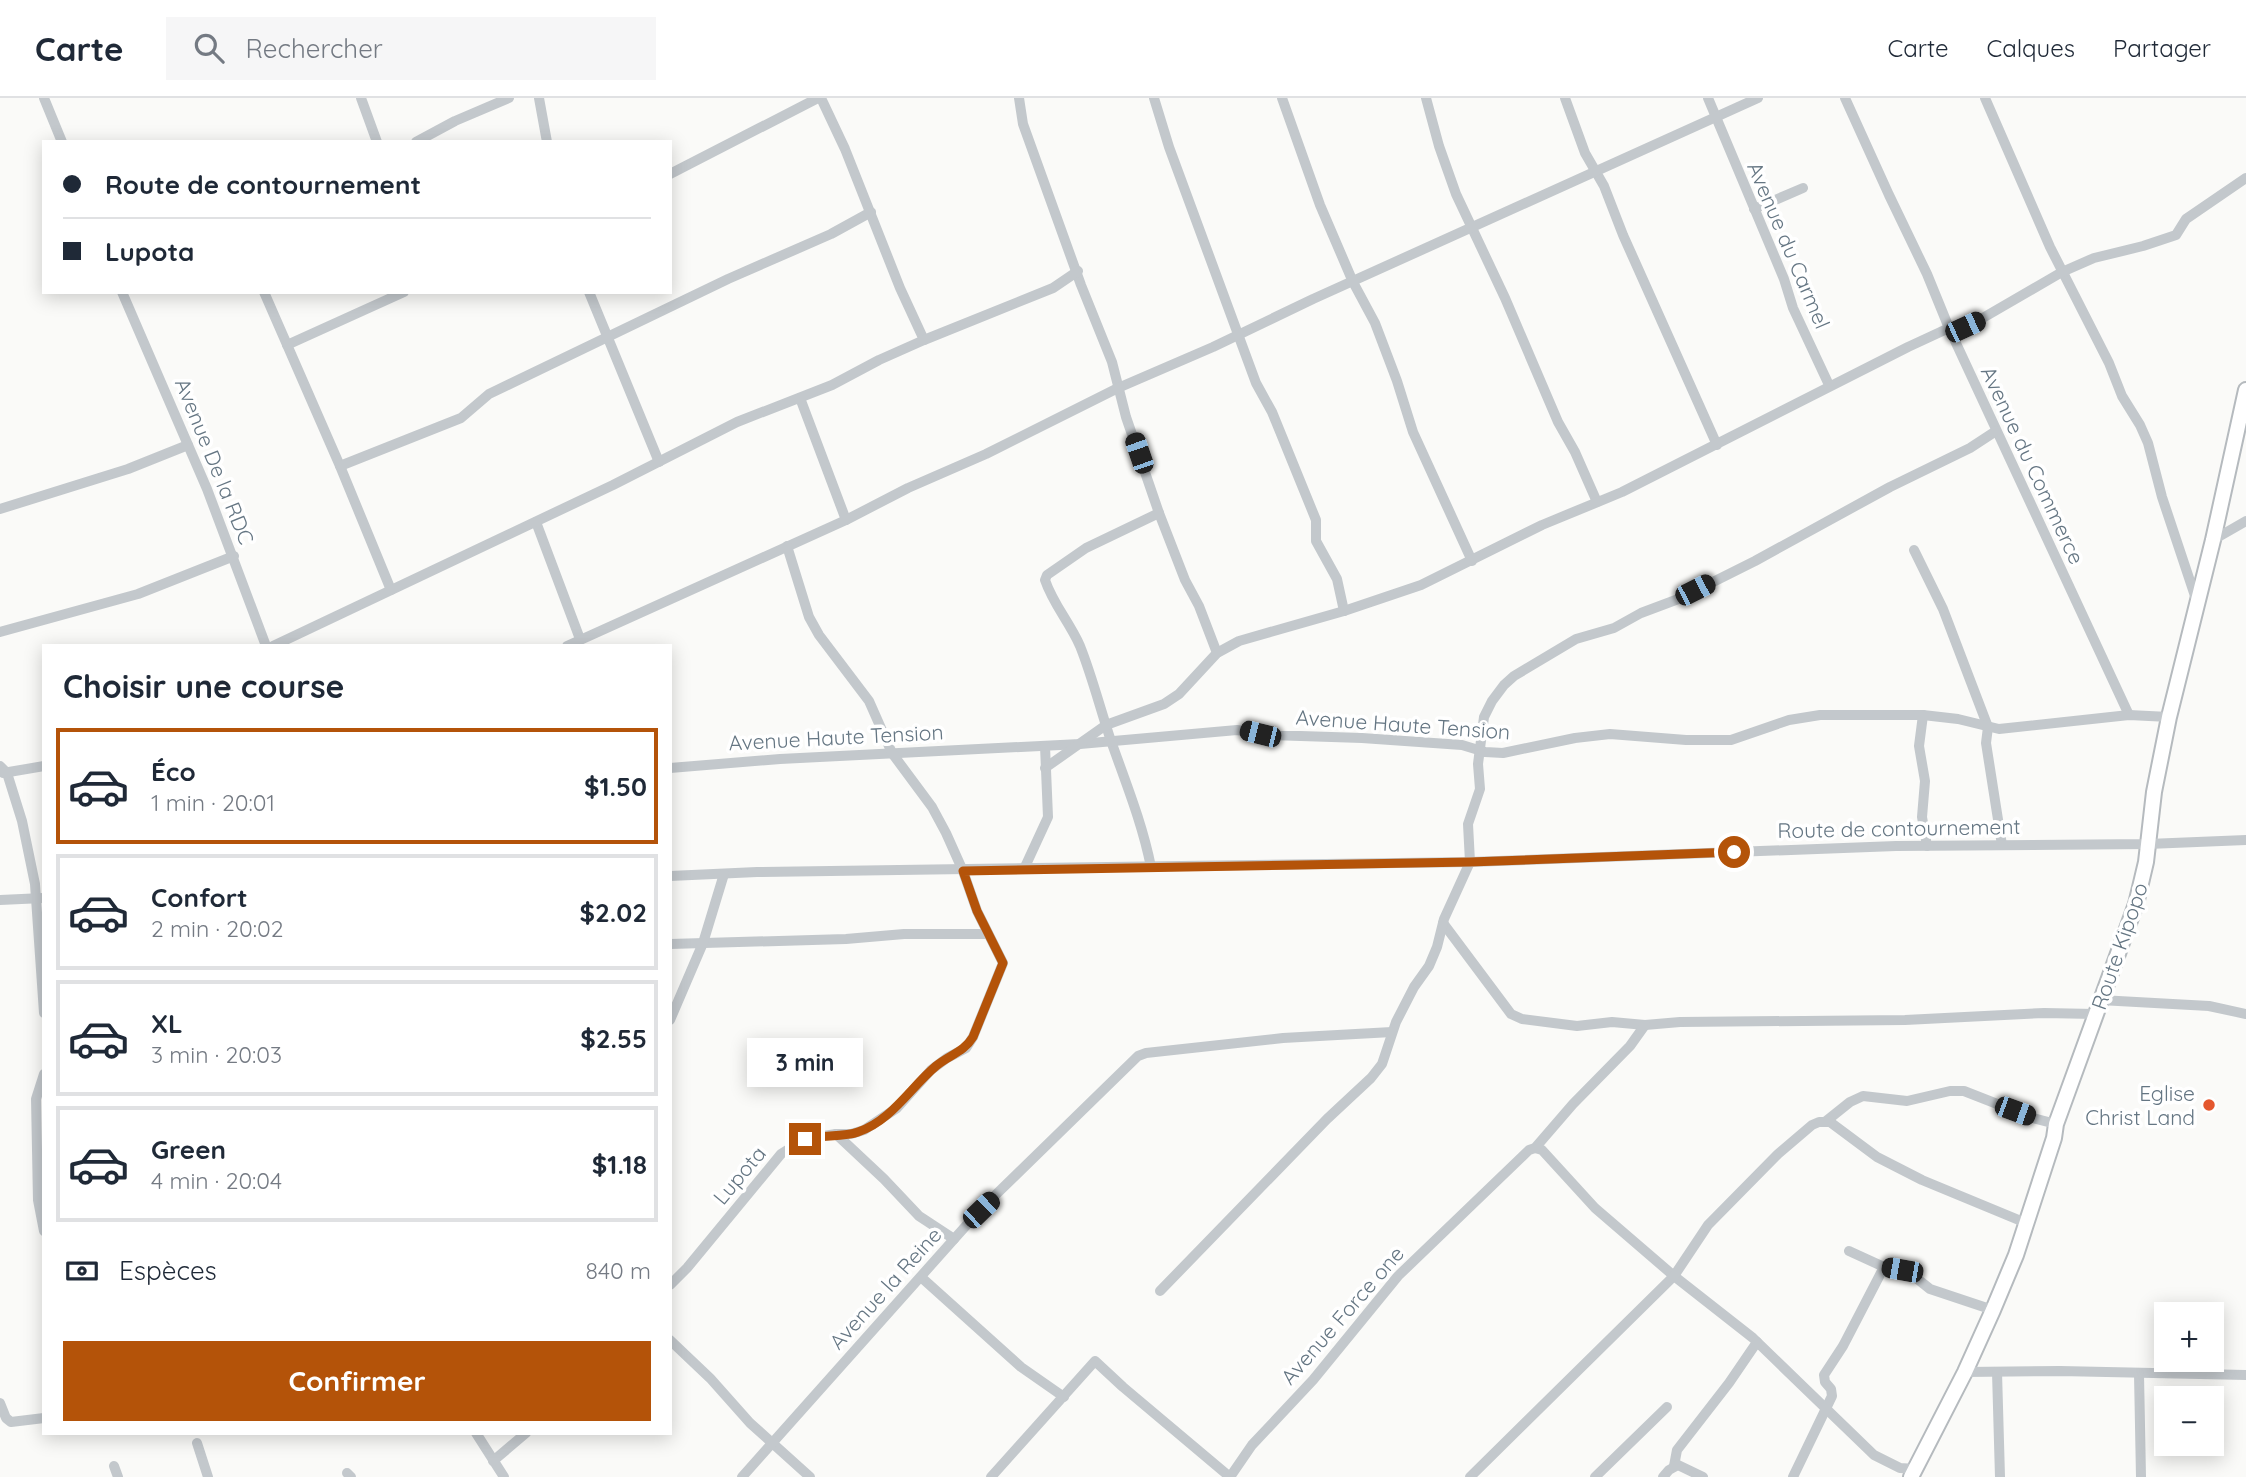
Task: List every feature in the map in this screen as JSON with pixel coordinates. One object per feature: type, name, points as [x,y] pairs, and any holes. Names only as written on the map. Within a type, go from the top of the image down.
[{"type":"main road","name":"Route Kipopo","points":[[1913,1473],[1965,1372],[2016,1255],[2054,1138],[2056,1124],[2136,904],[2147,862],[2153,803],[2169,717],[2213,540],[2246,390]]},
{"type":"street","points":[[44,98],[61,140]]},
{"type":"street","points":[[361,98],[376,140]]},
{"type":"street","points":[[420,140],[455,121],[509,98]]},
{"type":"street","points":[[539,98],[547,140]]},
{"type":"street","points":[[672,173],[820,98],[924,340]]},
{"type":"street","points":[[1019,98],[1023,124],[1112,362],[1159,513],[1217,653]]},
{"type":"street","points":[[1154,98],[1256,383],[1272,412],[1316,520],[1316,541],[1337,579],[1344,611]]},
{"type":"street","points":[[1282,98],[1320,205],[1353,282],[1375,323],[1413,432],[1472,561]]},
{"type":"street","points":[[1426,98],[1456,194],[1506,299],[1533,368],[1597,502]]},
{"type":"street","points":[[1565,98],[1577,134],[1604,186],[1623,235],[1717,444]]},
{"type":"street","name":"Avenue du Carmel","points":[[1707,98],[1784,279],[1793,308],[1829,385]]},
{"type":"street","points":[[571,644],[846,520],[1118,388],[1758,98]]},
{"type":"street","name":"Avenue du Commerce","points":[[1845,98],[2129,716]]},
{"type":"street","points":[[1984,98],[2062,272],[2109,363],[2122,396],[2148,443],[2162,497],[2197,602]]},
{"type":"street","points":[[1045,768],[1105,725],[1164,704],[1179,694],[1217,653],[1239,641],[1414,588],[1542,525],[1622,492],[1829,385],[1949,328],[1965,327],[2062,272],[2094,258],[2176,235],[2186,219],[2246,178]]},
{"type":"street","points":[[1754,209],[1803,188]]},
{"type":"street","points":[[340,466],[460,418],[489,394],[728,279],[834,233],[871,212]]},
{"type":"street","points":[[277,644],[536,522],[737,422],[832,385],[924,340],[1053,288],[1078,271]]},
{"type":"street","name":"Avenue De la RDC","points":[[123,294],[234,556],[265,644]]},
{"type":"street","points":[[265,294],[391,590]]},
{"type":"street","points":[[287,345],[400,294]]},
{"type":"street","points":[[590,294],[659,462]]},
{"type":"street","points":[[800,398],[846,520]]},
{"type":"street","points":[[1160,1291],[1382,1064],[1392,1032],[1429,966],[1443,923],[1470,862],[1468,824],[1480,789],[1478,764],[1484,716],[1492,701],[1514,676],[1576,639],[1614,628],[1641,612],[1681,598],[1755,562],[1889,486],[1970,448],[1996,431]]},
{"type":"street","points":[[0,509],[128,469],[188,445]]},
{"type":"street","points":[[1151,867],[1145,836],[1079,644],[1056,606],[1045,578],[1063,562],[1086,548],[1159,513]]},
{"type":"street","points":[[2213,540],[2246,521]]},
{"type":"street","points":[[536,522],[580,639]]},
{"type":"street","name":"Lupota","points":[[672,1283],[781,1154],[805,1139],[836,1134],[851,1135],[864,1130],[897,1108],[931,1070],[966,1048],[1003,963],[932,807],[892,752],[869,701],[819,635],[809,617],[786,546]]},
{"type":"street","points":[[1914,550],[1943,609],[1989,727],[1986,743],[2002,845]]},
{"type":"street","points":[[0,632],[129,597],[234,556]]},
{"type":"street","points":[[1923,715],[1919,746],[1926,780],[1922,817],[1927,846]]},
{"type":"street","name":"Avenue Haute Tension","points":[[672,768],[892,752],[1080,744],[1244,730],[1270,735],[1462,745],[1503,753],[1575,738],[1610,734],[1724,741],[1809,716],[1923,715],[2005,729],[2129,716],[2169,717]]},
{"type":"street","points":[[1024,870],[1048,817],[1045,746]]},
{"type":"street","points":[[42,766],[2,771],[22,821],[40,898],[42,956]]},
{"type":"street","name":"Route de contournement","points":[[672,876],[757,872],[1470,862],[1927,846],[2148,844],[2246,840]]},
{"type":"street","points":[[672,1015],[703,943],[724,874]]},
{"type":"street","points":[[35,884],[42,878]]},
{"type":"street","points":[[0,900],[40,898]]},
{"type":"street","points":[[1443,923],[1515,1017],[1568,1026],[1612,1022],[1645,1025],[1680,1022],[1905,1020],[2044,1013],[2097,1007],[2209,1006],[2246,1014]]},
{"type":"street","points":[[672,944],[846,939],[904,934],[988,934]]},
{"type":"street","name":"Avenue Force one","points":[[1230,1477],[1252,1445],[1313,1380],[1398,1276],[1491,1185],[1529,1150],[1535,1148],[1573,1104],[1630,1046],[1645,1025]]},
{"type":"street","name":"Avenue la Reine","points":[[742,1477],[954,1239],[1138,1056],[1283,1038],[1392,1032]]},
{"type":"street","points":[[42,1080],[36,1099],[38,1200],[42,1221]]},
{"type":"street","points":[[1825,1122],[1838,1110],[1863,1096],[1907,1101],[1950,1091],[1964,1091],[2033,1118],[2056,1124]]},
{"type":"street","points":[[1470,1477],[1675,1276],[1708,1225],[1737,1194],[1812,1125],[1825,1122],[1835,1125],[1852,1141],[1877,1157],[1922,1180],[2025,1223]]},
{"type":"street","points":[[836,1134],[913,1210],[931,1226],[954,1239]]},
{"type":"street","points":[[1535,1148],[1542,1150],[1595,1208],[1757,1342],[1874,1455],[1913,1473]]},
{"type":"street","points":[[1849,1251],[1884,1267],[1909,1273],[1930,1289],[1993,1310]]},
{"type":"street","points":[[1793,1477],[1832,1393],[1824,1375],[1843,1346],[1884,1267]]},
{"type":"street","points":[[922,1278],[1021,1367],[1064,1397]]},
{"type":"street","points":[[672,1342],[710,1378],[738,1411],[810,1477]]},
{"type":"street","points":[[1664,1477],[1674,1465],[1677,1450],[1757,1342]]},
{"type":"street","points":[[991,1477],[1096,1361],[1230,1477]]},
{"type":"street","points":[[1965,1372],[2246,1375]]},
{"type":"street","points":[[1997,1372],[2000,1477]]},
{"type":"street","points":[[2139,1374],[2141,1477]]},
{"type":"street","points":[[0,1403],[6,1418],[11,1422],[42,1418]]},
{"type":"street","points":[[1595,1477],[1667,1408]]},
{"type":"street","points":[[477,1435],[504,1477]]},
{"type":"street","points":[[493,1461],[524,1435]]},
{"type":"street","points":[[197,1443],[208,1477]]},
{"type":"street","points":[[1674,1465],[1703,1477]]},
{"type":"place","name":"Eglise Christ Land","points":[[2209,1105]]},
{"type":"route","points":[[805,1139],[836,1134],[851,1135],[864,1130],[897,1108],[931,1070],[966,1048],[973,1037],[1003,963],[977,911],[963,871],[1470,862],[1734,852]]}]
